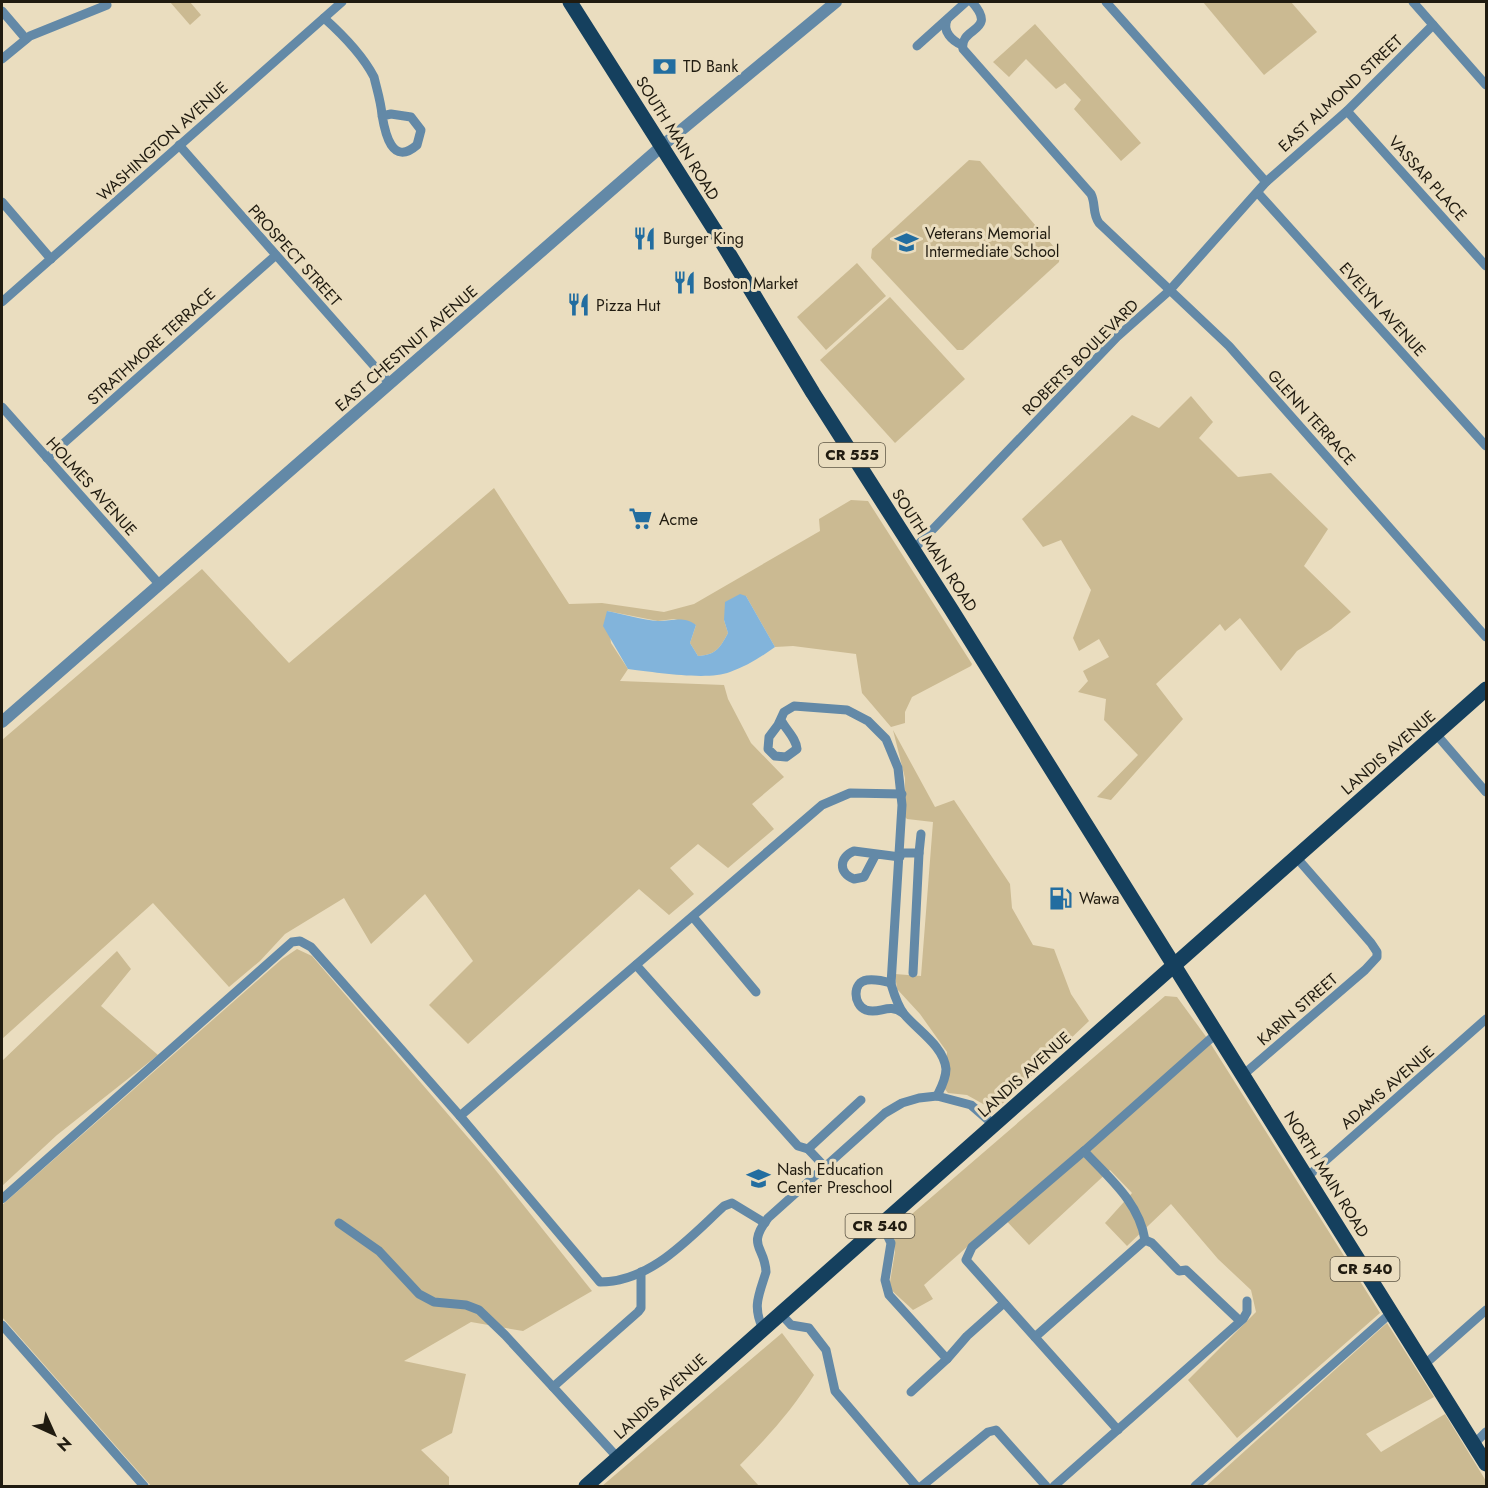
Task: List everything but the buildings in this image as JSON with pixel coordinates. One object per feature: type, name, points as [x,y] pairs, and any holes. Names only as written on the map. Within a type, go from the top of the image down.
[{"type":"main road","name":"SOUTH MAIN ROAD","points":[[570,2],[662,146],[813,393],[1174,965]]},
{"type":"main road","name":"LANDIS AVENUE","points":[[586,1486],[1486,689]]},
{"type":"main road","name":"NORTH MAIN ROAD","points":[[1174,965],[1486,1464]]},
{"type":"street","name":"WASHINGTON AVENUE","points":[[2,302],[342,2]]},
{"type":"street","name":"EAST CHESTNUT AVENUE","points":[[2,722],[662,146],[836,2]]},
{"type":"street","points":[[917,46],[966,2]]},
{"type":"street","points":[[948,18],[944,25],[946,32],[956,43],[962,45],[982,20],[981,12],[972,2]]},
{"type":"street","points":[[1106,2],[1266,182]]},
{"type":"street","points":[[1415,2],[1486,85]]},
{"type":"street","points":[[2,59],[26,39],[47,28],[107,5]]},
{"type":"street","points":[[2,11],[26,39]]},
{"type":"street","points":[[324,18],[344,36],[370,69],[374,77],[386,136],[394,148],[406,151],[417,145],[421,130],[411,117],[382,116]]},
{"type":"street","name":"EAST ALMOND STREET","points":[[1266,182],[1347,111],[1433,25]]},
{"type":"street","name":"GLENN TERRACE","points":[[962,45],[971,60],[1091,194],[1094,203],[1093,213],[1104,228],[1229,346],[1486,637]]},
{"type":"street","name":"VASSAR PLACE","points":[[1347,111],[1486,266]]},
{"type":"street","name":"PROSPECT STREET","points":[[179,145],[390,384]]},
{"type":"street","name":"ROBERTS BOULEVARD","points":[[913,550],[1117,337],[1169,291],[1266,182]]},
{"type":"street","name":"EVELYN AVENUE","points":[[1258,193],[1486,446]]},
{"type":"street","points":[[2,202],[51,259]]},
{"type":"street","name":"STRATHMORE TERRACE","points":[[47,458],[275,256]]},
{"type":"street","name":"HOLMES AVENUE","points":[[2,407],[160,585]]},
{"type":"street","points":[[781,720],[784,712],[795,706],[847,710],[863,717],[886,738],[892,750],[898,768],[902,794],[891,983],[903,1013],[937,1049],[942,1058],[946,1068],[945,1078],[937,1096]]},
{"type":"street","points":[[1436,734],[1486,792]]},
{"type":"street","points":[[460,1116],[809,816],[831,800],[849,793],[902,794]]},
{"type":"street","points":[[913,973],[921,834]]},
{"type":"street","points":[[876,854],[919,854]]},
{"type":"street","name":"KARIN STREET","points":[[1243,1075],[1371,965],[1377,957],[1375,948],[1296,857]]},
{"type":"street","points":[[693,917],[756,992]]},
{"type":"street","points":[[2,1199],[292,942],[300,941],[311,948],[460,1116],[600,1282],[610,1282],[641,1272],[670,1256],[724,1206],[732,1203],[765,1223]]},
{"type":"street","points":[[893,948],[914,948]]},
{"type":"street","points":[[636,965],[798,1146],[808,1149],[825,1167]]},
{"type":"street","points":[[891,983],[866,980],[860,983],[856,992],[859,1004],[867,1010],[874,1011],[891,1007],[903,1013]]},
{"type":"street","name":"ADAMS AVENUE","points":[[1307,1177],[1486,1019]]},
{"type":"street","points":[[1118,1430],[966,1260],[972,1247],[1217,1033]]},
{"type":"street","points":[[763,1329],[757,1318],[756,1309],[766,1272],[757,1242],[759,1230],[885,1113],[902,1102],[937,1096],[971,1105],[994,1125]]},
{"type":"street","points":[[808,1149],[861,1100]]},
{"type":"street","points":[[1084,1151],[1130,1200],[1143,1226],[1145,1240]]},
{"type":"street","points":[[339,1223],[379,1251],[419,1294],[434,1302],[466,1305],[479,1310],[505,1335],[618,1458]]},
{"type":"street","points":[[882,1224],[891,1243],[885,1280],[889,1295],[947,1359]]},
{"type":"street","points":[[1145,1240],[1152,1243],[1179,1271],[1186,1270],[1240,1321]]},
{"type":"street","points":[[1035,1337],[1145,1240]]},
{"type":"street","points":[[553,1387],[638,1312],[641,1308],[641,1272]]},
{"type":"street","points":[[1054,1486],[1240,1321],[1247,1312],[1247,1300]]},
{"type":"street","points":[[911,1392],[1004,1303]]},
{"type":"street","points":[[1424,1365],[1486,1310]]},
{"type":"street","points":[[1195,1486],[1392,1312]]},
{"type":"street","points":[[781,1314],[791,1325],[809,1328],[826,1350],[835,1391],[916,1486]]},
{"type":"street","points":[[2,1325],[144,1486]]},
{"type":"street","points":[[922,1486],[988,1432],[996,1430],[1046,1486]]},
{"type":"street","points":[[1474,1444],[1486,1432]]},
{"type":"shaded area","points":[[170,2],[190,2],[201,15],[190,25]]},
{"type":"shaded area","points":[[1203,2],[1291,2],[1317,32],[1264,75]]},
{"type":"shaded area","points":[[1035,24],[1141,143],[1121,161],[1074,109],[1081,100],[1065,83],[1056,89],[1026,59],[1009,77],[993,62]]},
{"type":"shaded area","points":[[969,160],[980,161],[1060,254],[1059,262],[963,350],[957,350],[871,258],[872,249]]},
{"type":"shaded area","points":[[857,263],[886,296],[826,350],[797,317]]},
{"type":"shaded area","points":[[890,297],[965,379],[895,443],[820,360]]},
{"type":"shaded area","points":[[1191,396],[1213,422],[1199,438],[1238,477],[1271,473],[1328,529],[1304,566],[1351,612],[1331,629],[1297,651],[1281,671],[1240,618],[1225,631],[1220,624],[1156,684],[1183,719],[1111,800],[1097,797],[1138,755],[1104,720],[1106,699],[1078,692],[1088,681],[1083,671],[1109,657],[1099,639],[1079,651],[1073,638],[1091,590],[1061,540],[1043,547],[1022,519],[1132,415],[1159,428]]},
{"type":"shaded area","points":[[494,488],[569,604],[602,603],[664,612],[694,604],[820,531],[819,519],[851,500],[868,501],[972,664],[912,697],[905,712],[905,723],[891,727],[862,693],[856,654],[793,646],[775,647],[746,596],[724,620],[728,633],[717,650],[698,656],[690,643],[696,625],[674,619],[658,621],[607,611],[611,643],[628,669],[620,681],[724,685],[728,699],[751,743],[784,777],[752,804],[774,829],[728,868],[698,844],[670,868],[694,894],[669,915],[639,889],[468,1044],[429,1005],[473,961],[425,894],[371,944],[344,898],[285,934],[260,961],[229,987],[153,903],[2,1039],[2,740],[202,569],[289,663]]},
{"type":"shaded area","points":[[893,730],[935,807],[954,800],[1010,884],[1012,908],[1033,945],[1054,949],[1071,994],[1089,1021],[1000,1106],[992,1109],[967,1095],[948,1093],[944,1088],[947,1052],[920,1014],[897,989],[895,974],[921,976],[933,822],[905,817],[905,778]]},
{"type":"shaded area","points":[[297,949],[312,956],[489,1162],[592,1291],[523,1331],[471,1322],[404,1361],[466,1374],[452,1433],[421,1450],[449,1477],[449,1486],[151,1486],[2,1317],[2,1205],[282,959]]},
{"type":"shaded area","points":[[117,951],[131,969],[101,1006],[158,1055],[57,1135],[2,1186],[2,1061]]},
{"type":"shaded area","points":[[1165,996],[1177,997],[1207,1038],[1380,1313],[1237,1438],[1188,1380],[1256,1312],[1251,1290],[1218,1259],[1171,1204],[1127,1246],[1105,1223],[1132,1193],[1110,1170],[1029,1245],[1002,1216],[924,1285],[933,1299],[913,1310],[889,1288],[895,1252],[894,1236],[898,1226]]},
{"type":"shaded area","points":[[1387,1323],[1434,1397],[1366,1434],[1381,1452],[1445,1414],[1486,1481],[1486,1486],[1206,1486]]},
{"type":"shaded area","points":[[782,1333],[814,1375],[780,1422],[740,1465],[759,1486],[602,1486]]},
{"type":"water","points":[[740,594],[746,596],[775,647],[748,664],[720,675],[680,675],[628,669],[603,626],[607,611],[659,621],[691,622],[696,625],[690,643],[698,656],[709,654],[720,647],[728,633],[724,620],[725,602]]},
{"type":"place","name":"TD Bank","points":[[665,66]]},
{"type":"place","name":"Burger King","points":[[645,238]]},
{"type":"place","name":"Veterans Memorial Intermediate School","points":[[907,242]]},
{"type":"place","name":"Boston Market","points":[[685,283]]},
{"type":"place","name":"Pizza Hut","points":[[578,305]]},
{"type":"place","name":"Acme","points":[[641,519]]},
{"type":"place","name":"Wawa","points":[[1061,898]]},
{"type":"place","name":"Nash Education Center Preschool","points":[[759,1178]]}]
